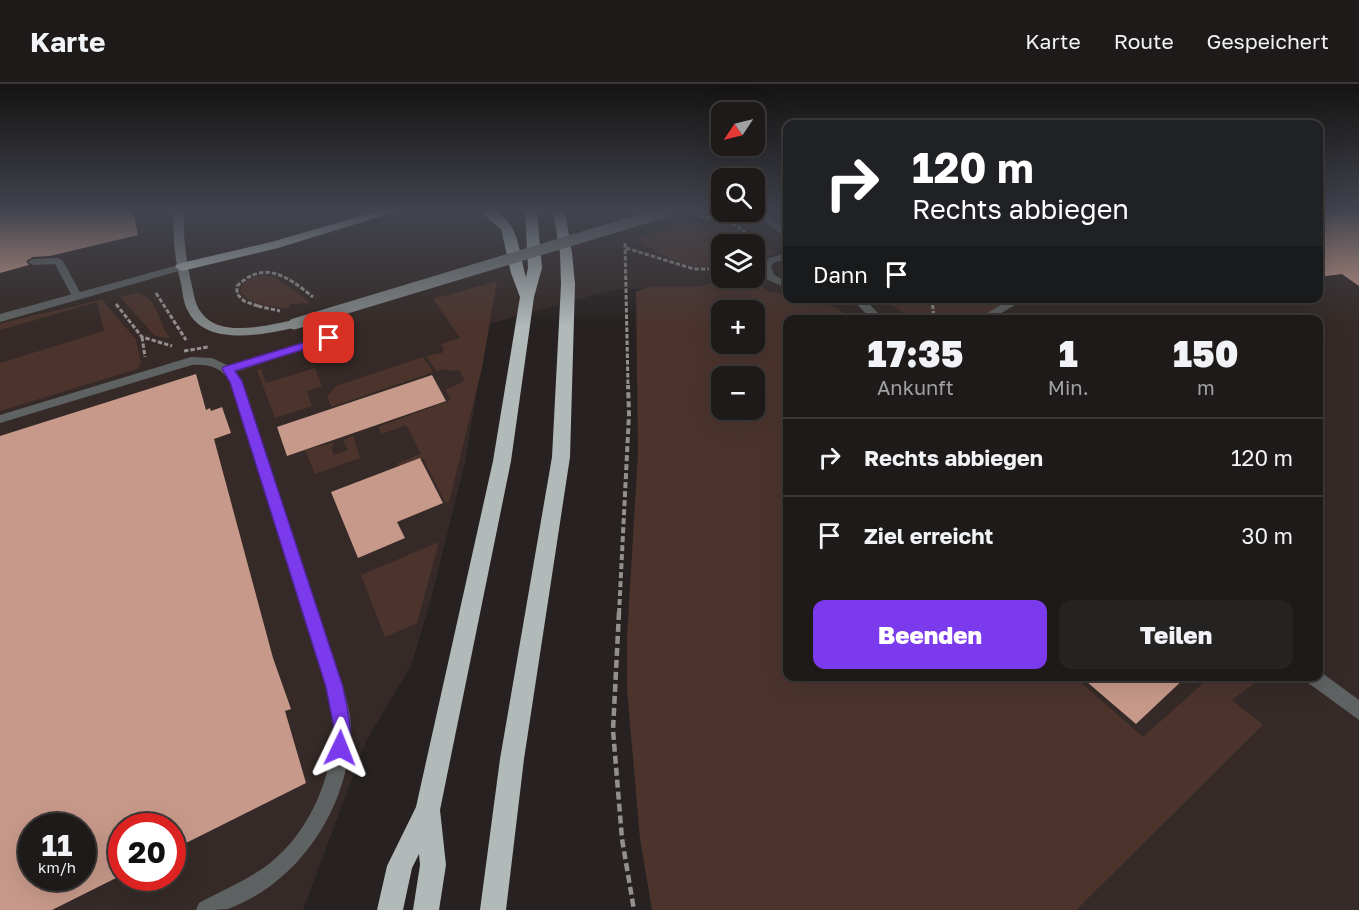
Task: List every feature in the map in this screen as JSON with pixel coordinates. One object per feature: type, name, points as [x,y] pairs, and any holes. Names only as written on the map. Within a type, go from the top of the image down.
[{"type":"highway","points":[[182,267],[227,250]]},
{"type":"highway","points":[[182,267],[255,250]]},
{"type":"highway","points":[[514,250],[518,272],[527,297]]},
{"type":"highway","points":[[390,910],[400,866],[428,810],[502,461],[527,297],[535,268],[534,250]]},
{"type":"highway","points":[[493,910],[512,759],[561,457],[568,284],[564,250]]},
{"type":"highway","points":[[426,910],[433,865],[428,810]]},
{"type":"main road","points":[[179,250],[194,312],[212,327],[227,331],[266,329],[294,324],[539,250]]},
{"type":"street","points":[[0,318],[182,267]]},
{"type":"street","points":[[861,303],[874,315]]},
{"type":"street","points":[[1320,681],[1359,711]]},
{"type":"lane","points":[[783,257],[772,260],[766,266],[770,277],[783,284]]},
{"type":"lane","points":[[33,262],[58,261],[77,296]]},
{"type":"lane","points":[[990,315],[1012,303]]},
{"type":"lane","points":[[228,369],[341,334]]},
{"type":"lane","points":[[0,419],[191,361],[218,363],[228,369],[236,381],[335,687],[342,728],[340,748],[321,813],[301,848],[283,865],[206,910]]},
{"type":"path","points":[[626,250],[629,414],[613,730],[622,839],[634,910]]},
{"type":"path","points":[[640,250],[689,269],[711,269]]},
{"type":"path","points":[[258,306],[240,298],[237,294],[237,286],[247,277],[262,272],[281,274],[314,298]]},
{"type":"path","points":[[105,289],[142,337],[175,347]]},
{"type":"path","points":[[169,313],[180,334],[186,340]]},
{"type":"path","points":[[184,351],[208,347]]},
{"type":"shaded area","points":[[0,250],[711,250],[711,288],[765,288],[765,250],[783,250],[783,303],[1323,303],[1323,250],[1359,250],[1359,910],[950,910],[900,681],[1323,681],[1323,315],[783,315],[783,333],[765,381],[765,366],[718,366],[712,354],[765,354],[765,300],[711,300],[711,351],[684,288],[616,289],[488,324],[465,462],[432,595],[411,666],[366,741],[303,910],[0,910]]},
{"type":"shaded area","points":[[654,250],[711,250],[711,267],[698,267],[676,261]]},
{"type":"shaded area","points":[[765,250],[771,250],[774,253],[765,258]]},
{"type":"shaded area","points":[[265,275],[276,277],[311,303],[290,304],[289,308],[269,306],[256,303],[240,292],[246,281]]},
{"type":"shaded area","points":[[497,281],[482,368],[449,502],[445,502],[423,458],[400,467],[398,463],[421,454],[406,425],[382,434],[378,427],[451,400],[445,390],[465,381],[459,370],[436,371],[426,356],[442,353],[444,349],[441,344],[460,338],[433,299]]},
{"type":"shaded area","points":[[711,283],[711,288],[764,288],[783,294],[783,303],[826,303],[846,315],[783,315],[783,681],[1080,681],[1143,737],[1206,681],[1257,681],[1232,700],[1263,725],[1076,910],[652,910],[640,839],[627,689],[627,637],[638,453],[636,292],[656,287]]},
{"type":"shaded area","points":[[137,293],[144,295],[154,305],[170,338],[155,336],[120,297]]},
{"type":"shaded area","points":[[102,299],[136,340],[141,363],[137,369],[0,411],[0,363],[104,331],[97,302],[0,330],[0,324]]},
{"type":"shaded area","points":[[890,303],[1013,303],[991,315],[906,315]]},
{"type":"shaded area","points":[[423,357],[433,372],[331,407],[327,396],[336,386]]},
{"type":"shaded area","points":[[315,368],[322,386],[307,391],[312,406],[275,418],[257,370],[261,369],[266,383]]},
{"type":"shaded area","points":[[353,436],[360,458],[315,474],[305,450],[333,443],[331,447],[334,455],[348,450],[343,440]]},
{"type":"shaded area","points":[[439,542],[417,623],[385,637],[361,575]]},
{"type":"building","points":[[0,250],[77,250],[50,256],[33,257],[26,261],[29,265],[0,273]]},
{"type":"building","points":[[1323,250],[1359,250],[1359,286],[1342,274],[1323,276]]},
{"type":"building","points":[[196,374],[206,410],[210,408],[211,411],[222,407],[231,433],[214,439],[273,658],[291,709],[285,711],[306,783],[186,843],[186,813],[108,813],[108,882],[96,888],[96,813],[18,813],[18,891],[90,891],[52,910],[0,910],[0,436]]},
{"type":"building","points":[[432,375],[446,401],[287,456],[277,427]]},
{"type":"building","points":[[420,458],[443,503],[397,522],[405,538],[358,558],[331,492]]},
{"type":"building","points":[[1086,681],[1182,681],[1136,724]]},
{"type":"route","points":[[329,338],[228,369],[236,381],[335,687],[341,712],[340,748]]}]
